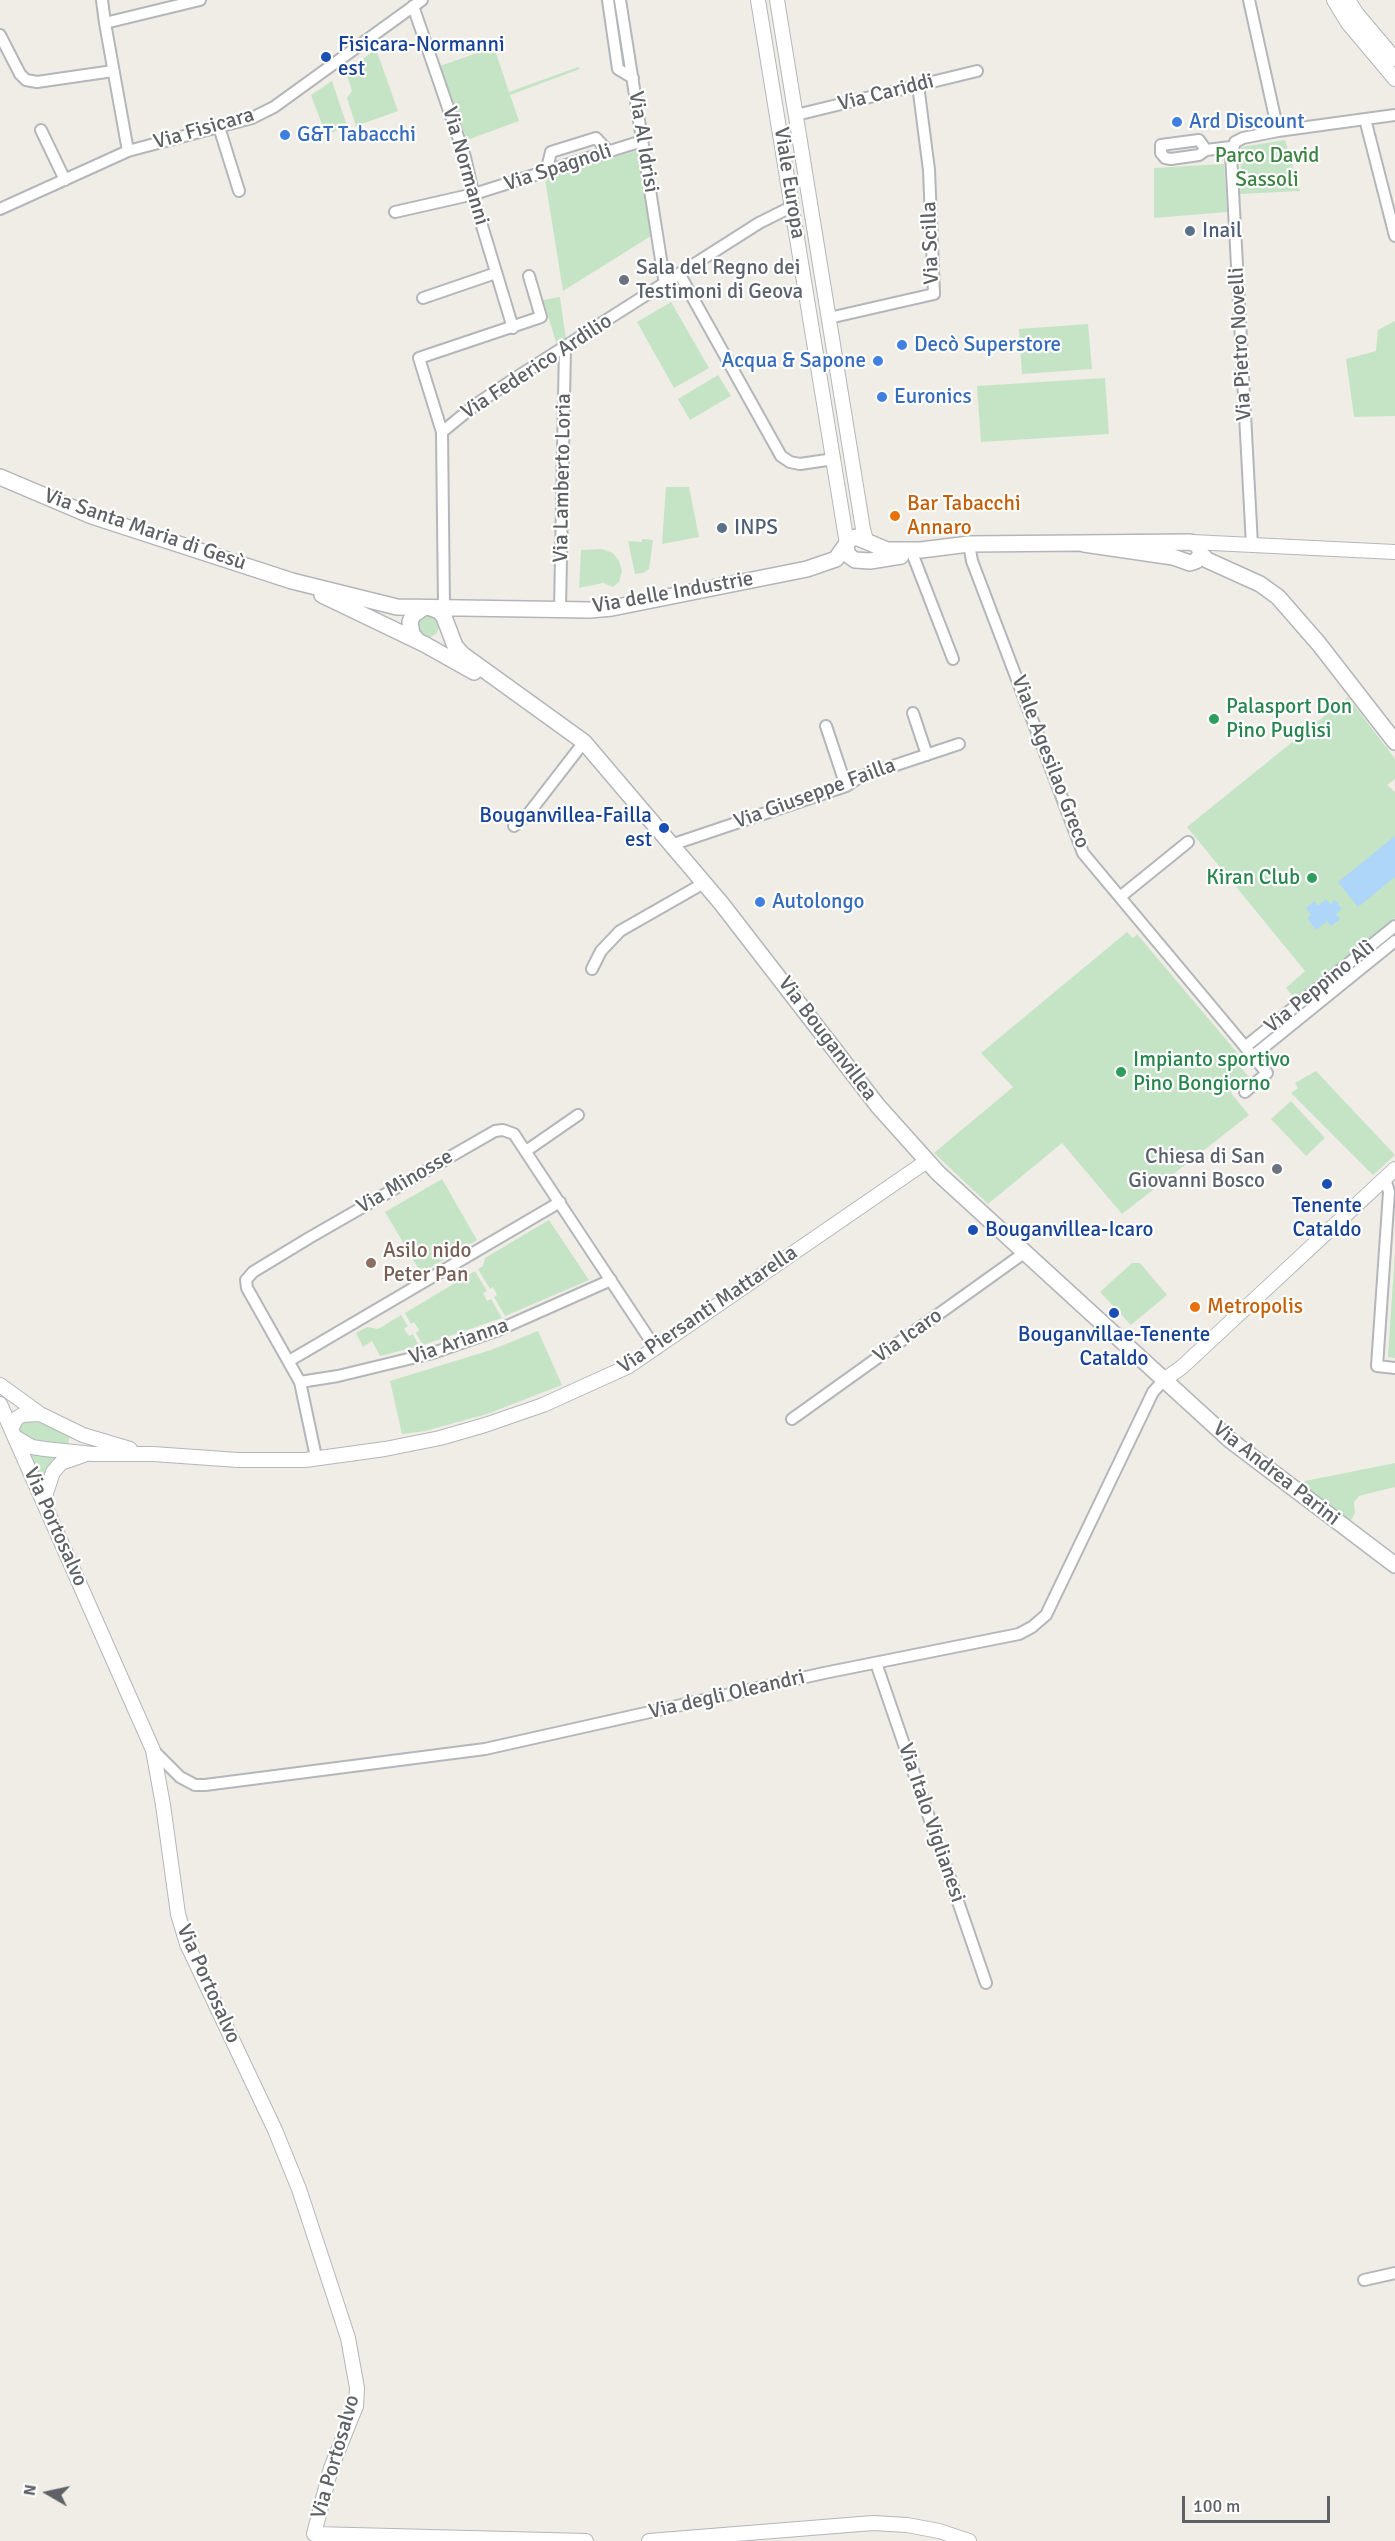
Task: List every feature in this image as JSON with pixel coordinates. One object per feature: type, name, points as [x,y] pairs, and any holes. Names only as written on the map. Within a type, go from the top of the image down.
[{"type":"main road","name":"Via Santa Maria di Gesù","points":[[0,477],[92,516],[292,581]]},
{"type":"main road","points":[[916,551],[887,550],[856,537],[852,553],[893,558],[916,551],[969,544],[1084,544],[1193,552],[1260,584],[1292,611],[1395,742]]},
{"type":"main road","name":"Via delle Industrie","points":[[503,609],[612,608],[807,569],[852,553]]},
{"type":"main road","points":[[292,581],[386,604],[433,608],[503,609]]},
{"type":"main road","points":[[292,581],[420,642],[455,663],[505,686]]},
{"type":"main road","points":[[503,609],[462,615],[446,629],[438,641],[420,642],[412,634],[410,622],[416,612],[433,608],[442,614],[446,629],[455,646],[462,654],[505,686]]},
{"type":"main road","name":"Via Bouganvillea","points":[[505,686],[584,742],[704,883],[806,1010],[878,1106],[927,1161],[1164,1380]]},
{"type":"main road","name":"Via Andrea Parini","points":[[1164,1380],[1230,1440],[1394,1564]]},
{"type":"street","points":[[102,0],[128,151]]},
{"type":"street","points":[[105,23],[200,0]]},
{"type":"street","points":[[608,0],[618,69],[633,78]]},
{"type":"street","name":"Via Al Idrisi","points":[[620,0],[665,285]]},
{"type":"street","name":"Viale Europa","points":[[758,0],[834,459],[852,553]]},
{"type":"street","name":"Viale Europa","points":[[777,0],[867,541]]},
{"type":"street","points":[[1249,0],[1278,131]]},
{"type":"street","points":[[1334,0],[1348,23],[1375,47],[1395,59]]},
{"type":"street","points":[[1348,0],[1395,79]]},
{"type":"street","name":"Via Fisicara","points":[[0,209],[128,151],[252,118],[274,107],[417,3]]},
{"type":"street","name":"Via Normanni","points":[[417,3],[465,157],[513,328]]},
{"type":"street","points":[[0,35],[20,74],[26,80],[37,82],[114,75]]},
{"type":"street","name":"Via Cariddi","points":[[796,115],[977,71]]},
{"type":"street","name":"Via Scilla","points":[[829,318],[934,294],[928,170],[918,85]]},
{"type":"street","points":[[1206,150],[1232,147],[1235,142],[1243,138],[1278,131],[1395,115]]},
{"type":"street","points":[[1365,119],[1395,236]]},
{"type":"street","points":[[219,127],[239,192]]},
{"type":"street","points":[[41,130],[65,180]]},
{"type":"street","points":[[546,172],[551,152],[596,138],[609,152]]},
{"type":"street","name":"Via Spagnoli","points":[[394,212],[474,194],[642,141]]},
{"type":"street","name":"Via Pietro Novelli","points":[[1232,147],[1252,545]]},
{"type":"street","name":"Via Federico Ardilio","points":[[442,432],[475,405],[759,223],[793,206]]},
{"type":"street","points":[[423,298],[496,273]]},
{"type":"street","points":[[680,274],[781,456],[790,462],[800,464],[834,459]]},
{"type":"street","points":[[433,608],[442,432],[419,358],[541,317],[529,276]]},
{"type":"street","name":"Via Lamberto Loria","points":[[560,609],[566,347]]},
{"type":"street","name":"Viale Agesilao Greco","points":[[969,544],[972,561],[1083,852],[1267,1072],[1245,1092]]},
{"type":"street","points":[[1193,552],[1222,545],[1395,552]]},
{"type":"street","points":[[916,551],[953,659]]},
{"type":"street","points":[[914,713],[927,755]]},
{"type":"street","points":[[826,726],[846,786]]},
{"type":"street","points":[[514,826],[529,813],[584,742]]},
{"type":"street","name":"Via Giuseppe Failla","points":[[671,845],[846,786],[860,777],[959,744]]},
{"type":"street","points":[[1120,897],[1188,842]]},
{"type":"street","points":[[592,969],[601,951],[620,931],[704,883]]},
{"type":"street","name":"Via Peppino Alì","points":[[1249,1052],[1395,926]]},
{"type":"street","name":"Via Peppino Alì","points":[[1249,1052],[1395,940]]},
{"type":"street","points":[[526,1151],[578,1115]]},
{"type":"street","name":"Via Minosse","points":[[316,1458],[300,1382],[247,1288],[248,1275],[495,1131],[503,1130],[514,1134],[656,1349]]},
{"type":"street","name":"Via Piersanti Mattarella","points":[[153,1454],[238,1460],[316,1458],[384,1449],[440,1438],[485,1425],[596,1382],[629,1366],[927,1161]]},
{"type":"street","points":[[1390,1174],[1377,1366],[1395,1368]]},
{"type":"street","points":[[1164,1380],[1182,1367],[1390,1174]]},
{"type":"street","points":[[289,1360],[560,1202]]},
{"type":"street","name":"Via Icaro","points":[[792,1419],[1024,1253]]},
{"type":"street","name":"Via Arianna","points":[[300,1382],[348,1374],[433,1353],[496,1331],[611,1280]]},
{"type":"street","name":"Via degli Oleandri","points":[[153,1750],[180,1777],[195,1785],[205,1785],[485,1749],[1019,1634],[1043,1618],[1153,1392],[1164,1380]]},
{"type":"street","points":[[0,1385],[40,1414],[83,1435],[153,1454]]},
{"type":"street","name":"Via Portosalvo","points":[[0,1404],[153,1750],[164,1805],[178,1914],[187,1944],[299,2189],[348,2338],[357,2388],[356,2406],[331,2468],[314,2537]]},
{"type":"street","points":[[40,1414],[22,1415],[17,1418],[13,1433],[32,1447],[93,1454],[153,1454]]},
{"type":"street","points":[[45,1504],[49,1482],[61,1464],[71,1458],[93,1454]]},
{"type":"street","name":"Via Italo Viglianesi","points":[[876,1663],[987,1983]]},
{"type":"street","points":[[1364,2280],[1395,2273]]},
{"type":"street","points":[[649,2541],[873,2523],[907,2525],[939,2531],[969,2541]]},
{"type":"street","points":[[314,2537],[586,2541]]},
{"type":"green space","points":[[494,47],[509,92],[578,67],[580,69],[510,95],[519,121],[467,140],[440,66]]},
{"type":"green space","points":[[376,49],[398,111],[356,126],[347,98],[352,91],[346,72]]},
{"type":"green space","points":[[332,81],[347,126],[326,135],[311,95]]},
{"type":"green space","name":"Parco David Sassoli","points":[[1285,140],[1300,191],[1240,194],[1241,147]]},
{"type":"green space","points":[[638,150],[651,236],[563,291],[545,179]]},
{"type":"green space","points":[[1224,164],[1227,212],[1154,218],[1154,168]]},
{"type":"green space","points":[[560,297],[566,340],[557,345],[543,300]]},
{"type":"green space","points":[[671,302],[709,368],[674,388],[637,322]]},
{"type":"green space","points":[[1395,321],[1395,416],[1354,417],[1346,359],[1376,351],[1378,330]]},
{"type":"green space","points":[[1088,324],[1092,369],[1022,374],[1019,329]]},
{"type":"green space","points":[[718,375],[731,396],[690,420],[678,399]]},
{"type":"green space","points":[[1105,378],[1109,434],[981,442],[977,386]]},
{"type":"green space","points":[[666,487],[689,487],[699,537],[662,544]]},
{"type":"green space","points":[[642,539],[653,540],[649,569],[635,574],[628,541],[642,542]]},
{"type":"green space","points":[[602,549],[613,553],[619,561],[622,571],[619,582],[613,587],[603,583],[579,588],[581,550]]},
{"type":"green space","points":[[419,615],[435,615],[440,626],[436,634],[429,638],[421,636],[415,622]]},
{"type":"green space","name":"Kiran Club","points":[[1348,697],[1395,759],[1395,779],[1387,785],[1395,792],[1395,918],[1295,999],[1286,988],[1305,971],[1187,827]]},
{"type":"green space","name":"Impianto sportivo Pino Bongiorno","points":[[1127,932],[1133,938],[1137,934],[1245,1062],[1240,1067],[1249,1077],[1231,1093],[1249,1115],[1122,1214],[1062,1143],[988,1204],[934,1153],[1013,1087],[981,1053]]},
{"type":"green space","points":[[1316,1071],[1395,1155],[1373,1175],[1291,1093],[1298,1088],[1295,1083]]},
{"type":"green space","points":[[1291,1101],[1325,1138],[1306,1156],[1271,1119]]},
{"type":"green space","points":[[442,1179],[477,1240],[421,1273],[385,1212]]},
{"type":"green space","points":[[549,1220],[589,1280],[505,1316],[494,1297],[497,1295],[493,1287],[490,1289],[478,1269],[483,1266],[485,1258]]},
{"type":"green space","points":[[1395,1251],[1395,1358],[1388,1357]]},
{"type":"green space","points":[[1132,1263],[1140,1263],[1167,1295],[1131,1325],[1100,1292]]},
{"type":"green space","points":[[475,1271],[487,1291],[483,1293],[487,1301],[491,1299],[502,1318],[423,1345],[416,1333],[419,1330],[414,1322],[411,1324],[405,1313]]},
{"type":"green space","points":[[401,1315],[408,1326],[404,1329],[409,1336],[413,1334],[419,1346],[380,1356],[372,1341],[363,1347],[356,1333],[367,1327],[378,1329]]},
{"type":"green space","points":[[538,1331],[562,1385],[487,1414],[425,1431],[402,1434],[390,1381],[491,1350]]},
{"type":"green space","points":[[23,1418],[39,1419],[70,1435],[68,1444],[65,1447],[37,1444],[20,1435],[18,1428]]},
{"type":"green space","points":[[30,1452],[66,1455],[42,1483]]},
{"type":"green space","points":[[1395,1463],[1395,1487],[1359,1496],[1354,1502],[1355,1513],[1350,1522],[1300,1482]]},
{"type":"water","points":[[1395,836],[1395,877],[1358,907],[1338,882]]},
{"type":"water","points":[[1326,899],[1330,904],[1335,900],[1342,909],[1336,914],[1340,919],[1331,926],[1327,921],[1316,930],[1307,918],[1311,915],[1306,908],[1314,901],[1318,906]]},
{"type":"place","name":"Fisicara-Normanni est","points":[[326,57]]},
{"type":"place","name":"Ard Discount","points":[[1177,122]]},
{"type":"place","name":"G&T Tabacchi","points":[[285,135]]},
{"type":"place","name":"Inail","points":[[1190,231]]},
{"type":"place","name":"Sala del Regno dei Testimoni di Geova","points":[[624,280]]},
{"type":"place","name":"Decò Superstore","points":[[902,345]]},
{"type":"place","name":"Acqua & Sapone","points":[[878,361]]},
{"type":"place","name":"Euronics","points":[[882,397]]},
{"type":"place","name":"Bar Tabacchi Annaro","points":[[895,516]]},
{"type":"place","name":"INPS","points":[[722,528]]},
{"type":"place","name":"Palasport Don Pino Puglisi","points":[[1214,719]]},
{"type":"place","name":"Bouganvillea-Failla est","points":[[664,828]]},
{"type":"place","name":"Kiran Club","points":[[1312,878]]},
{"type":"place","name":"Autolongo","points":[[760,902]]},
{"type":"place","name":"Impianto sportivo Pino Bongiorno","points":[[1121,1072]]},
{"type":"place","name":"Chiesa di San Giovanni Bosco","points":[[1277,1169]]},
{"type":"place","name":"Tenente Cataldo","points":[[1327,1184]]},
{"type":"place","name":"Bouganvillea-Icaro","points":[[973,1230]]},
{"type":"place","name":"Asilo nido Peter Pan","points":[[371,1263]]},
{"type":"place","name":"Metropolis","points":[[1195,1307]]},
{"type":"place","name":"Bouganvillae-Tenente Cataldo","points":[[1114,1313]]}]
